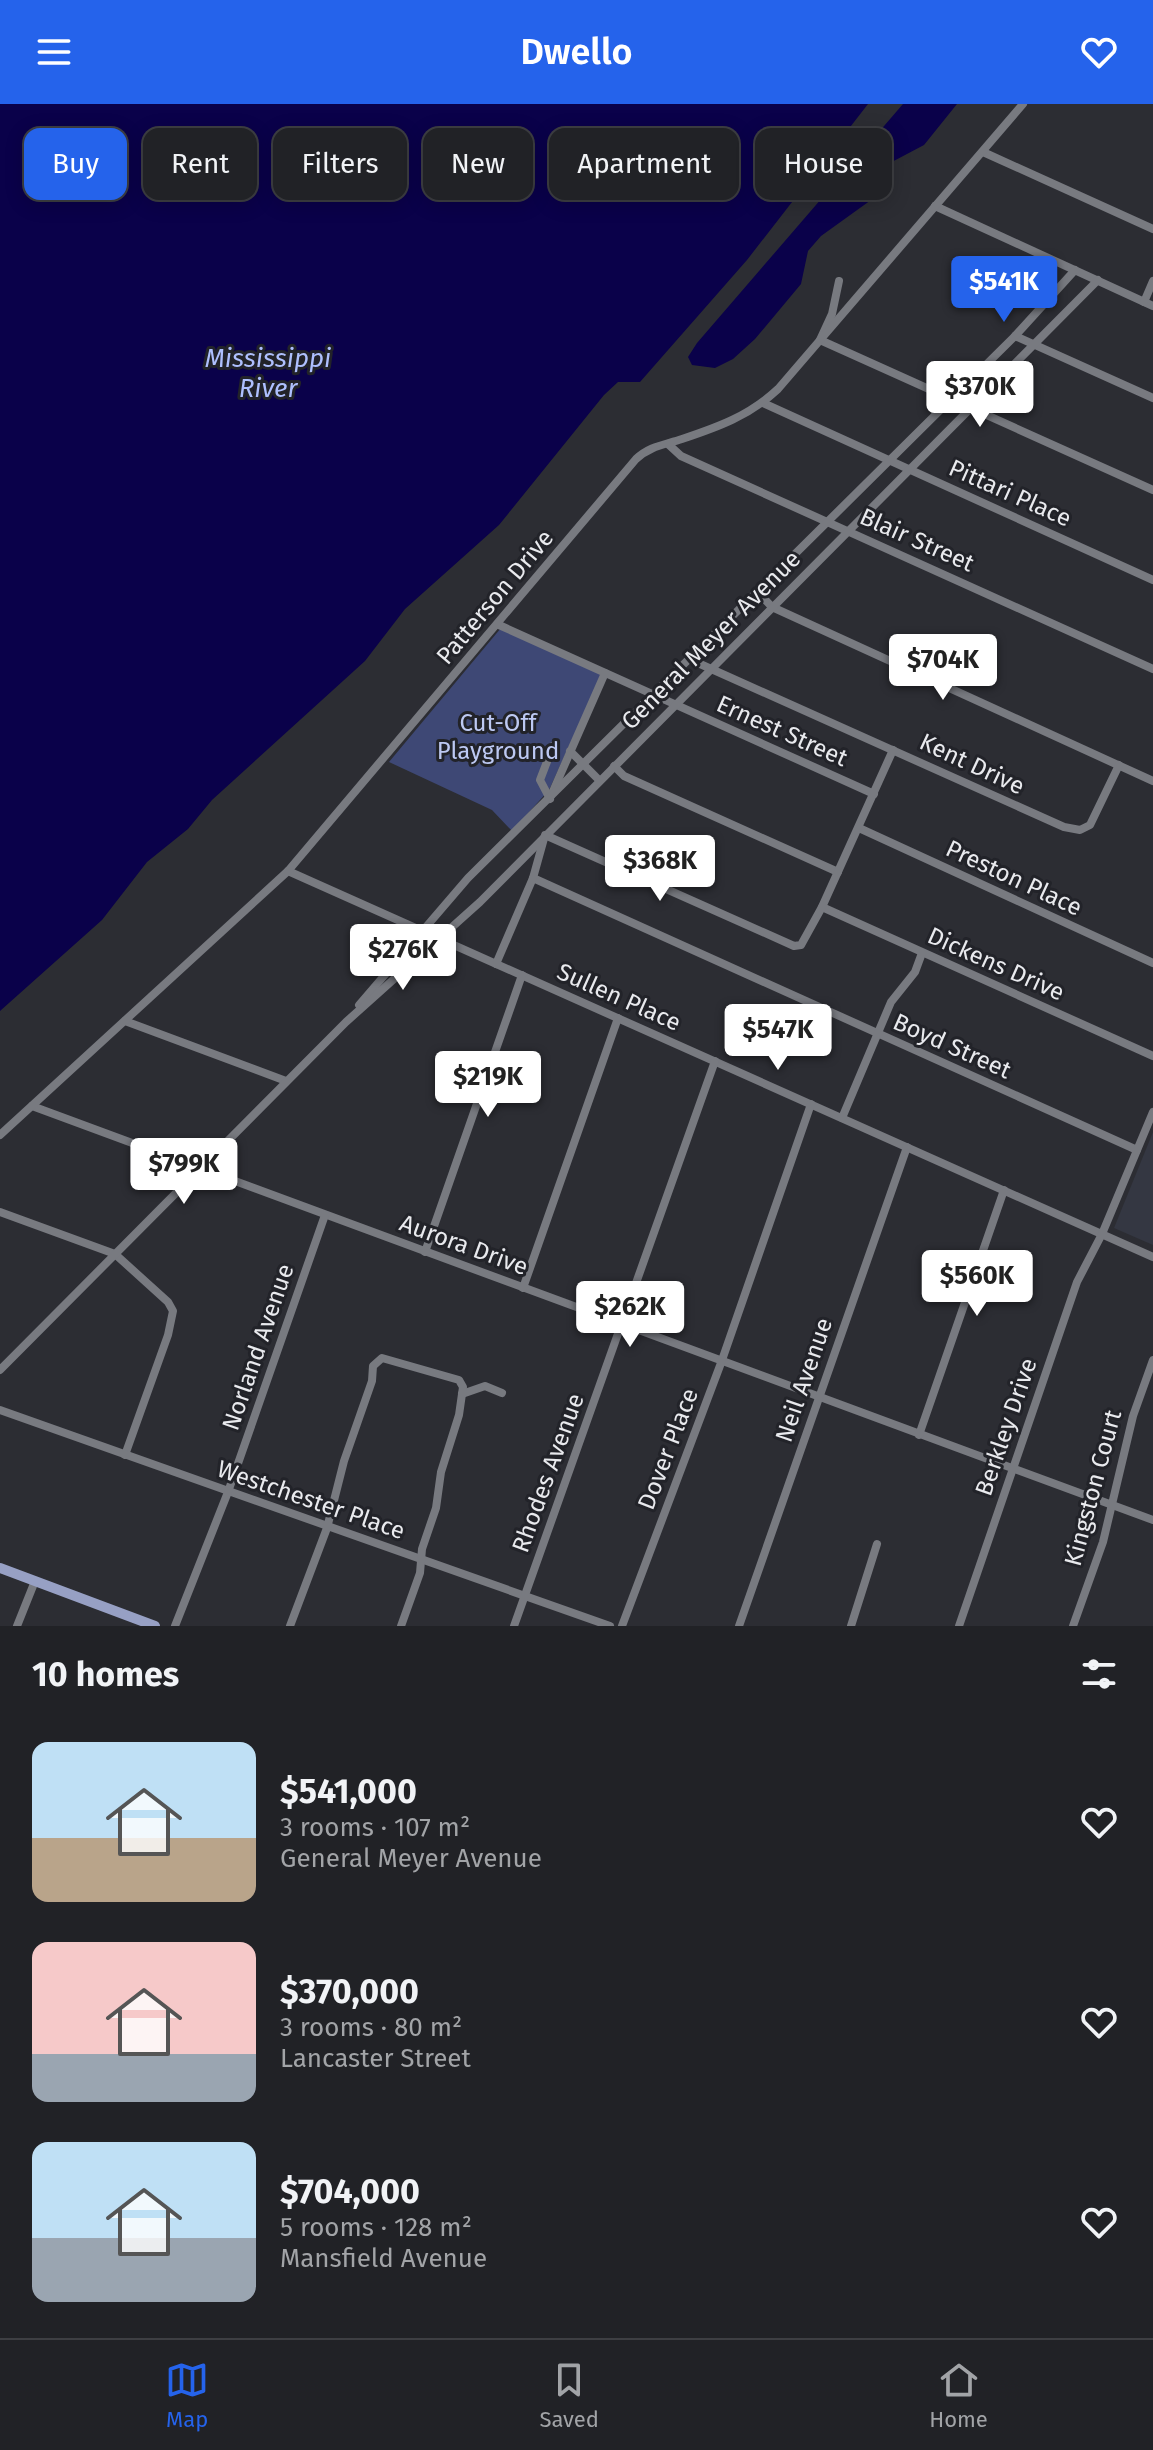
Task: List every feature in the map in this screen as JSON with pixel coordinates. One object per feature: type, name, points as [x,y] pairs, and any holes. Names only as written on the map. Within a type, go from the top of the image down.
[{"type":"main road","points":[[0,1568],[155,1626]]},
{"type":"street","name":"Patterson Drive","points":[[0,1135],[288,871],[499,625],[627,468],[650,447],[726,424],[763,403],[1021,105]]},
{"type":"street","points":[[983,152],[1153,229]]},
{"type":"street","points":[[935,206],[1148,304],[1153,281]]},
{"type":"street","name":"General Meyer Avenue","points":[[346,1022],[468,878],[949,397],[1015,336],[1075,270]]},
{"type":"street","name":"General Meyer Avenue","points":[[0,1370],[346,1022],[441,939],[1098,280]]},
{"type":"street","points":[[839,281],[832,314],[820,340],[1153,490]]},
{"type":"street","points":[[1015,336],[1153,398]]},
{"type":"street","name":"Pittari Place","points":[[763,403],[1153,580]]},
{"type":"street","name":"Blair Street","points":[[668,444],[681,456],[1153,669]]},
{"type":"street","points":[[757,591],[772,607],[1153,781]]},
{"type":"street","name":"Ernest Street","points":[[499,625],[874,794]]},
{"type":"street","name":"Kent Drive","points":[[689,659],[1044,820],[1075,830],[1086,828],[1097,815],[1119,765]]},
{"type":"street","points":[[550,799],[605,673]]},
{"type":"street","points":[[550,799],[540,780],[553,746]]},
{"type":"street","points":[[496,964],[533,878],[545,835],[788,943],[804,944],[893,750]]},
{"type":"street","points":[[570,751],[599,780]]},
{"type":"street","points":[[614,766],[624,776],[838,872]]},
{"type":"street","name":"Preston Place","points":[[859,828],[1153,963]]},
{"type":"street","points":[[509,840],[522,856]]},
{"type":"street","name":"Sullen Place","points":[[288,871],[1153,1257]]},
{"type":"street","name":"Boyd Street","points":[[533,878],[1137,1150]]},
{"type":"street","name":"Dickens Drive","points":[[822,907],[1153,1056]]},
{"type":"street","points":[[842,1118],[891,1002],[915,972],[922,953]]},
{"type":"street","points":[[425,1252],[522,975]]},
{"type":"street","points":[[523,1288],[618,1018]]},
{"type":"street","points":[[125,1021],[286,1081]]},
{"type":"street","name":"Rhodes Avenue","points":[[514,1626],[715,1061]]},
{"type":"street","name":"Dover Place","points":[[622,1626],[721,1363],[811,1104]]},
{"type":"street","name":"Aurora Drive","points":[[32,1106],[1153,1520]]},
{"type":"street","name":"Berkley Drive","points":[[959,1626],[1077,1282],[1102,1234],[1153,1112]]},
{"type":"street","name":"Neil Avenue","points":[[739,1626],[907,1147]]},
{"type":"street","points":[[919,1435],[1004,1190]]},
{"type":"street","points":[[0,1212],[115,1254],[173,1311],[168,1335],[125,1455]]},
{"type":"street","name":"Norland Avenue","points":[[175,1626],[228,1492],[325,1215]]},
{"type":"street","points":[[290,1626],[327,1528],[344,1461],[376,1361],[389,1358],[459,1380],[462,1394],[459,1415],[441,1472],[436,1508],[401,1626]]},
{"type":"street","name":"Kingston Court","points":[[1073,1626],[1103,1542],[1133,1416],[1153,1360]]},
{"type":"street","points":[[462,1394],[485,1386],[502,1393]]},
{"type":"street","name":"Westchester Place","points":[[0,1410],[610,1626]]},
{"type":"street","points":[[851,1626],[877,1544]]},
{"type":"street","points":[[17,1626],[35,1581]]},
{"type":"shaded area","points":[[1153,1132],[1153,1245],[1114,1228]]},
{"type":"green space","name":"Cut-Off Playground","points":[[501,628],[602,674],[549,790],[512,831],[492,810],[389,762]]},
{"type":"water","name":"Mississippi River","points":[[0,104],[868,104],[849,128],[755,128],[755,200],[794,200],[747,260],[640,382],[618,382],[604,395],[499,525],[405,609],[365,661],[212,800],[188,829],[147,862],[102,920],[0,1011]]},
{"type":"water","points":[[903,104],[957,104],[924,145],[892,162],[892,128],[882,128]]},
{"type":"water","points":[[820,200],[871,200],[821,236],[808,251],[801,284],[755,339],[733,359],[715,368],[692,365],[688,357]]}]
